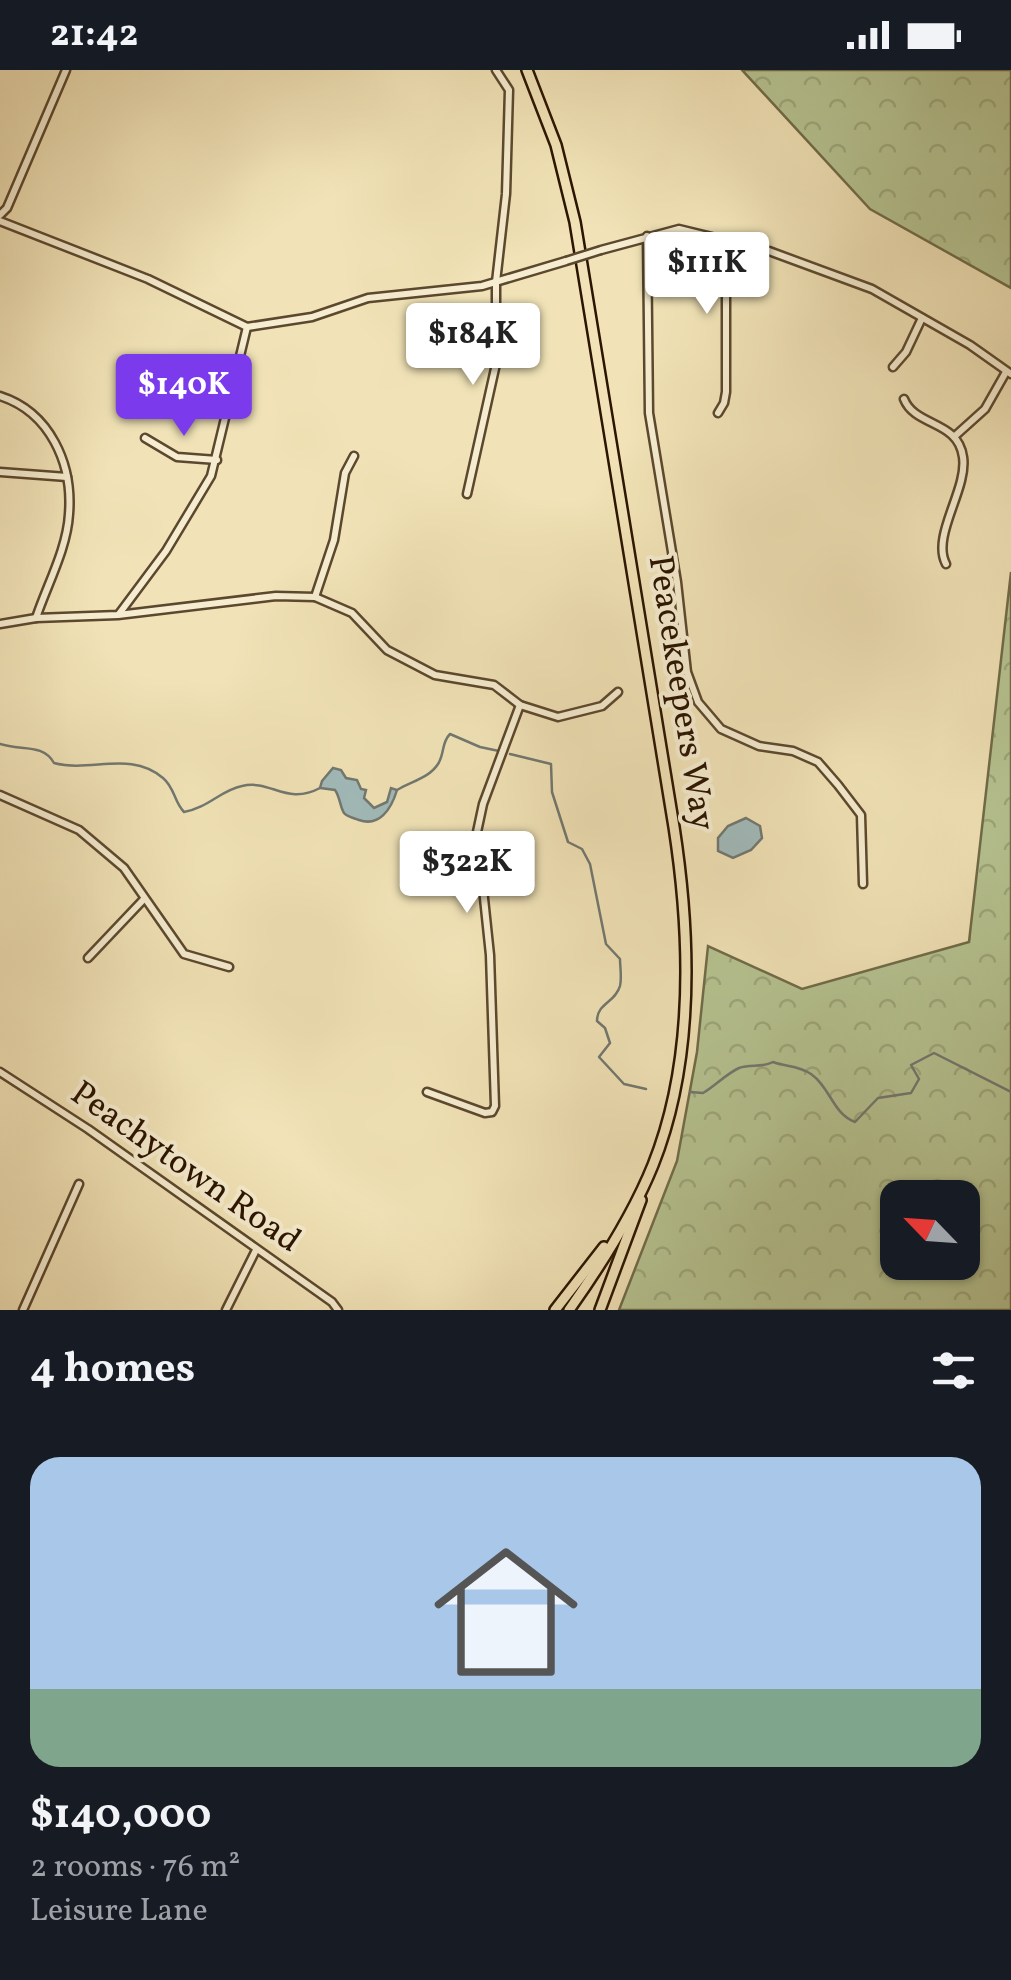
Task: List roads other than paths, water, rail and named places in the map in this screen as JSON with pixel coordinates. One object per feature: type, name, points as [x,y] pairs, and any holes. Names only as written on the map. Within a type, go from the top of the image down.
[{"type":"highway","name":"Peacekeepers Way","points":[[526,70],[556,145],[575,222],[681,874],[685,940],[680,1069],[653,1166],[596,1271],[569,1310]]},
{"type":"highway","points":[[600,1310],[653,1166]]},
{"type":"highway","points":[[554,1310],[583,1278],[636,1200]]},
{"type":"street","points":[[66,70],[0,218],[148,279],[247,327],[312,316],[368,298],[482,286],[679,229],[726,238],[852,280],[970,345],[1009,373],[985,409],[954,436]]},
{"type":"street","points":[[468,494],[500,346],[496,282],[506,194],[509,90],[496,70]]},
{"type":"street","points":[[646,236],[649,412],[677,582],[687,672],[698,702],[721,729],[758,746],[793,751],[818,762],[838,785],[861,815],[863,884]]},
{"type":"street","points":[[718,413],[726,392],[726,238]]},
{"type":"street","points":[[893,368],[906,352],[922,318]]},
{"type":"street","points":[[118,615],[166,551],[211,476],[247,327]]},
{"type":"street","points":[[0,396],[18,404],[44,426],[58,448],[67,477],[70,513],[66,532],[36,618]]},
{"type":"street","points":[[904,399],[910,410],[954,436],[961,448],[964,468],[941,549],[946,564]]},
{"type":"street","points":[[145,438],[177,457],[216,460]]},
{"type":"street","points":[[315,597],[334,540],[344,473],[354,456]]},
{"type":"street","points":[[0,472],[67,477]]},
{"type":"street","points":[[0,624],[276,596],[315,597],[352,613],[387,650],[434,675],[494,686],[520,706],[558,717],[602,706],[618,692]]},
{"type":"street","points":[[427,1092],[485,1114],[496,1106],[490,956],[476,832],[482,804],[520,706]]},
{"type":"street","points":[[0,795],[79,830],[124,868],[184,954],[229,967]]},
{"type":"street","points":[[88,958],[144,899]]},
{"type":"street","name":"Peachytown Road","points":[[0,1072],[88,1129],[338,1310]]},
{"type":"street","points":[[22,1310],[79,1184]]},
{"type":"street","points":[[226,1310],[256,1250]]},
{"type":"water","points":[[333,768],[341,770],[346,778],[357,780],[361,789],[366,790],[364,798],[374,808],[387,802],[391,788],[397,790],[388,810],[378,819],[366,822],[345,814],[335,790],[320,788]]},
{"type":"water","points":[[746,818],[760,826],[762,838],[751,850],[733,858],[718,851],[718,838],[728,826]]},
{"type":"waterway","points":[[397,790],[434,769],[450,734],[499,751]]},
{"type":"waterway","points":[[0,744],[38,750],[54,763],[137,765],[163,778],[184,812],[242,786],[298,794],[320,788]]},
{"type":"waterway","points":[[510,754],[551,764],[552,792],[568,842],[582,849],[590,864],[606,944],[620,959],[620,986],[598,1015],[597,1021],[605,1028],[610,1043],[599,1057],[624,1084],[646,1089]]},
{"type":"waterway","points":[[690,1092],[703,1093],[739,1068],[773,1062],[811,1074],[842,1113],[855,1122],[878,1098],[911,1093],[919,1079],[911,1065],[934,1053],[1011,1092]]}]
